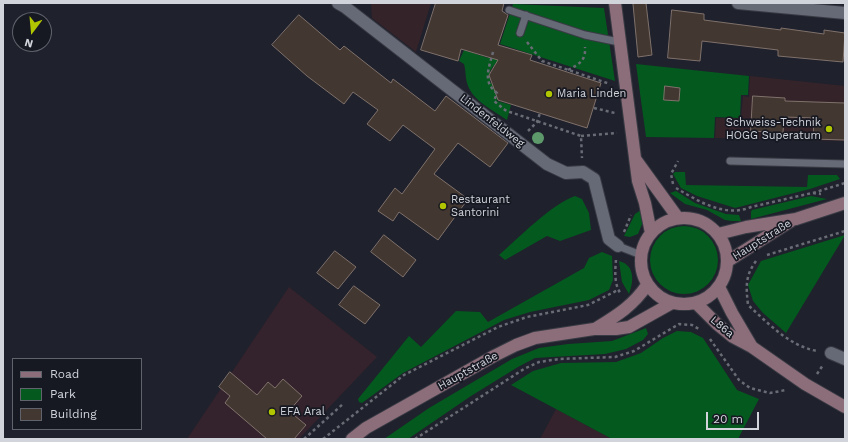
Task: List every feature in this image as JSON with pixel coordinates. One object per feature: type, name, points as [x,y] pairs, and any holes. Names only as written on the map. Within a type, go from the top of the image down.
[{"type":"main road","points":[[615,3],[638,181],[645,203],[651,233]]},
{"type":"main road","points":[[635,159],[678,218]]},
{"type":"main road","name":"Hauptstraße","points":[[718,234],[746,227],[796,219],[845,203]]},
{"type":"main road","points":[[678,218],[693,219],[707,224],[718,234],[725,247],[728,262],[725,275],[719,287],[709,297],[696,303],[684,305],[672,303],[662,299],[654,293],[642,276],[640,265],[644,244],[651,233],[658,226],[667,221],[678,218]]},
{"type":"main road","name":"Hauptstraße","points":[[728,262],[796,219]]},
{"type":"main road","name":"Hauptstraße","points":[[594,329],[639,298],[647,285]]},
{"type":"main road","points":[[719,287],[752,347]]},
{"type":"main road","name":"Hauptstraße","points":[[352,439],[366,428],[516,345],[535,338],[594,329],[616,329],[629,327],[672,303]]},
{"type":"main road","name":"L86a","points":[[696,303],[717,324],[733,337],[752,347],[805,384],[845,407]]},
{"type":"street","name":"Lindenfeldweg","points":[[338,3],[351,11],[548,164],[566,173],[583,172]]},
{"type":"street","points":[[738,3],[845,13]]},
{"type":"street","points":[[583,172],[594,179],[609,239],[618,246]]},
{"type":"street","points":[[831,353],[845,359]]},
{"type":"lane","points":[[509,10],[584,34],[619,42]]},
{"type":"lane","points":[[520,34],[526,15]]},
{"type":"lane","points":[[730,161],[845,164]]},
{"type":"lane","points":[[618,246],[641,255]]},
{"type":"path","points":[[520,34],[542,61],[614,85]]},
{"type":"path","points":[[568,70],[580,63],[585,53],[584,34]]},
{"type":"path","points":[[493,52],[487,80],[490,88],[497,93],[494,101],[505,110],[582,136],[618,133]]},
{"type":"path","points":[[594,108],[617,114],[616,107]]},
{"type":"path","points":[[537,122],[540,113]]},
{"type":"path","points":[[618,127],[619,140]]},
{"type":"path","points":[[582,136],[583,172]]},
{"type":"path","points":[[673,187],[671,174],[678,161]]},
{"type":"path","points":[[742,211],[751,207],[812,193],[845,183]]},
{"type":"path","points":[[812,193],[827,195]]},
{"type":"path","points":[[766,255],[845,231]]},
{"type":"path","points":[[323,439],[404,375],[498,327],[527,317],[588,305],[618,290],[615,273],[618,246]]},
{"type":"path","points":[[706,333],[739,380],[750,388],[770,393],[787,390],[805,384],[816,376],[831,353],[808,349],[785,338],[748,305],[746,287],[749,270],[760,257]]},
{"type":"path","points":[[415,439],[524,369],[539,362],[559,359],[616,357],[634,351],[679,324],[692,325],[702,330]]},
{"type":"path","points":[[304,439],[343,404]]},
{"type":"shaded area","points":[[371,3],[431,3],[416,52],[372,18]]},
{"type":"shaded area","points":[[750,76],[845,86],[845,141],[715,138],[716,118],[741,118],[743,96],[749,97]]},
{"type":"shaded area","points":[[289,287],[377,357],[299,439],[187,439]]},
{"type":"shaded area","points":[[556,409],[612,439],[540,439]]},
{"type":"green space","points":[[513,4],[604,8],[615,81],[500,44]]},
{"type":"green space","points":[[464,50],[488,58],[490,51],[504,62],[495,64],[490,71],[490,82],[499,92],[497,101],[511,105],[507,120],[473,95],[466,81],[464,64],[459,61]]},
{"type":"green space","points":[[636,64],[749,76],[748,95],[741,95],[740,118],[715,117],[714,138],[646,137]]},
{"type":"green space","points":[[675,172],[685,172],[686,185],[807,187],[808,175],[837,175],[840,179],[810,189],[735,208],[697,196],[681,188],[673,174]]},
{"type":"green space","points":[[676,191],[695,203],[726,214],[739,215],[741,221],[725,220],[707,210],[685,204],[670,193]]},
{"type":"green space","points":[[575,196],[582,199],[589,213],[591,230],[560,241],[547,236],[505,260],[499,255],[525,231],[556,206]]},
{"type":"green space","points":[[811,196],[827,199],[751,219],[752,210]]},
{"type":"green space","points":[[641,210],[642,224],[638,234],[630,237],[624,236],[635,214]]},
{"type":"green space","points":[[684,226],[697,228],[708,236],[716,247],[718,260],[716,273],[708,284],[697,292],[684,294],[671,292],[660,284],[652,273],[650,260],[652,247],[660,236],[671,228]]},
{"type":"green space","points":[[845,235],[786,333],[763,313],[753,301],[748,285],[761,261]]},
{"type":"green space","points":[[602,252],[612,256],[613,280],[609,290],[589,300],[530,312],[504,320],[403,373],[362,403],[359,402],[358,399],[409,336],[421,347],[456,311],[480,312],[488,322],[584,268],[589,258]]},
{"type":"green space","points":[[619,261],[628,266],[631,270],[632,284],[629,294],[622,282]]},
{"type":"green space","points":[[646,328],[648,334],[643,340],[626,349],[605,354],[535,358],[471,396],[408,439],[384,439],[429,408],[512,359],[539,348],[568,344],[612,341]]},
{"type":"green space","points":[[677,331],[691,332],[703,338],[737,390],[759,399],[738,439],[612,439],[511,385],[533,371],[561,363],[616,362],[641,353],[663,338]]},
{"type":"building","points":[[436,3],[504,3],[502,11],[508,15],[498,45],[532,55],[530,60],[601,83],[587,128],[498,100],[489,75],[498,60],[461,49],[458,61],[421,50]]},
{"type":"building","points":[[646,3],[652,55],[638,57],[633,4]]},
{"type":"building","points":[[672,10],[704,14],[704,20],[824,34],[824,30],[845,33],[843,62],[778,56],[778,50],[702,41],[700,61],[668,58]]},
{"type":"building","points":[[299,15],[340,50],[344,46],[391,83],[393,79],[435,111],[446,96],[508,143],[490,167],[458,143],[434,174],[468,199],[438,240],[399,212],[393,221],[378,211],[395,188],[402,194],[435,149],[403,125],[390,141],[367,124],[378,110],[353,92],[344,104],[307,76],[272,45]]},
{"type":"building","points":[[665,86],[680,88],[679,101],[664,100]]},
{"type":"building","points":[[753,96],[785,98],[785,101],[845,103],[845,140],[813,139],[814,118],[784,117],[783,133],[751,131]]},
{"type":"building","points":[[384,235],[416,260],[403,277],[371,252]]},
{"type":"building","points":[[335,251],[356,267],[338,289],[317,273]]},
{"type":"building","points":[[354,286],[380,305],[365,324],[339,305]]},
{"type":"building","points":[[230,372],[257,395],[268,382],[275,388],[283,379],[302,396],[289,411],[306,425],[294,439],[267,439],[225,403],[230,396],[219,387]]},
{"type":"place","name":"Maria Linden","points":[[549,94]]},
{"type":"place","name":"Schweiss-Technik HOGG Superatum","points":[[829,129]]},
{"type":"place","name":"Restaurant Santorini","points":[[443,206]]},
{"type":"place","name":"EFA Aral","points":[[272,412]]}]
